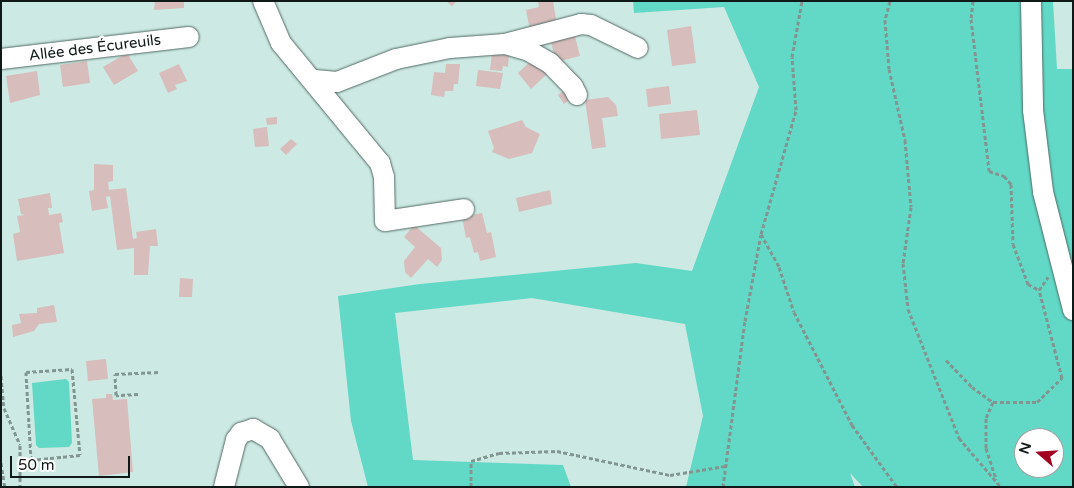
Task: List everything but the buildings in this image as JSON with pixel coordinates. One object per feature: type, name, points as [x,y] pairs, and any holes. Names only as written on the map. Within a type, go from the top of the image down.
[{"type":"street","points":[[263,1],[281,43],[300,68],[315,80],[380,163],[384,177],[385,221],[464,209]]},
{"type":"street","points":[[1031,1],[1033,110],[1044,192],[1059,260],[1073,310]]},
{"type":"street","points":[[315,80],[337,82],[396,59],[450,48],[505,44],[581,24],[591,25],[638,48]]},
{"type":"street","name":"Allée des Écureuils","points":[[1,59],[189,36]]},
{"type":"street","points":[[505,44],[529,51],[550,63],[574,87],[576,95]]},
{"type":"street","points":[[224,487],[236,440],[241,433],[253,429],[270,439],[298,487]]},
{"type":"path","points":[[723,487],[761,234],[796,110],[792,57],[802,1]]},
{"type":"path","points":[[890,1],[885,20],[889,69],[905,140],[911,207],[903,263],[908,309],[958,438],[1001,487]]},
{"type":"path","points":[[946,360],[972,387],[993,402],[1036,402],[1062,378],[1039,290],[1028,284],[1013,244],[1011,184],[1004,176],[989,172],[971,20],[973,1]]},
{"type":"path","points":[[761,234],[779,267],[794,312],[852,425],[897,487]]},
{"type":"path","points":[[1039,290],[1059,260]]},
{"type":"path","points":[[72,369],[80,455],[31,460],[26,372],[72,369]]},
{"type":"path","points":[[138,394],[116,395],[115,374],[160,372]]},
{"type":"path","points":[[1,376],[4,408],[20,445],[20,487]]},
{"type":"path","points":[[993,402],[986,418],[986,448],[997,482]]},
{"type":"path","points":[[471,487],[471,462],[499,453],[556,451],[670,475],[725,466]]},
{"type":"path","points":[[1,463],[5,487]]},
{"type":"green space","points":[[633,1],[1053,1],[1057,69],[1073,69],[1073,487],[863,487],[850,473],[855,487],[686,487],[703,416],[685,324],[532,298],[395,313],[413,460],[563,465],[571,487],[368,487],[351,421],[338,296],[420,284],[636,263],[692,271],[759,87],[724,7],[634,13]]},
{"type":"green space","points":[[66,379],[69,382],[72,443],[69,447],[39,448],[36,445],[32,383]]}]
